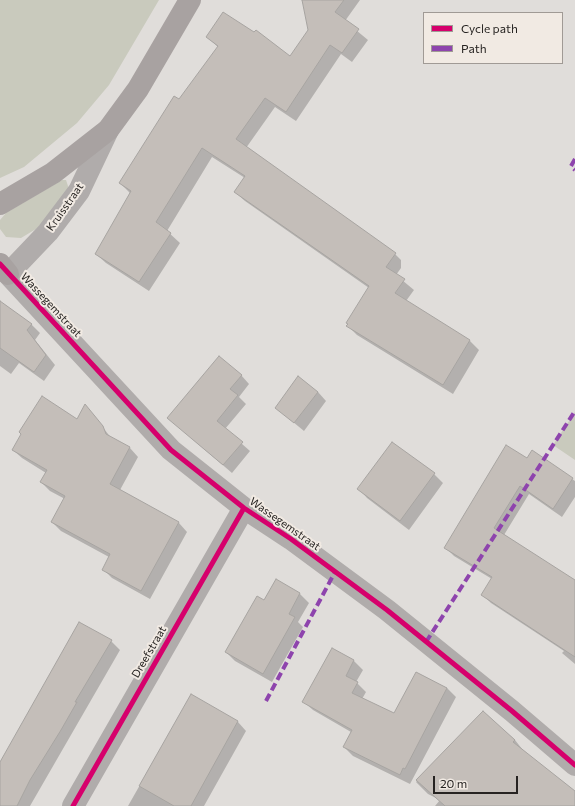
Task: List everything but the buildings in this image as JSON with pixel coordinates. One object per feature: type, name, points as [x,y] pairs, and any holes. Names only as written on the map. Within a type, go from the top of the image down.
[{"type":"street","name":"Kruisstraat","points":[[4,269],[48,232],[79,191],[108,130],[138,88],[190,0]]},
{"type":"street","name":"Kruisstraat","points":[[0,204],[53,172],[108,130]]},
{"type":"street","name":"Wassegemstraat","points":[[4,269],[172,450],[244,508],[291,539],[387,610],[512,711],[575,765]]},
{"type":"street","name":"Dreefstraat","points":[[73,806],[244,508]]},
{"type":"shaded area","points":[[0,0],[159,0],[109,85],[77,123],[24,167],[0,178]]},
{"type":"shaded area","points":[[62,180],[66,180],[69,189],[55,212],[36,229],[21,238],[6,237],[0,229],[0,220],[6,213]]},
{"type":"shaded area","points":[[575,412],[575,460],[553,445]]},
{"type":"marked path","points":[[575,159],[571,166],[575,170]]},
{"type":"marked path","points":[[426,642],[575,411]]},
{"type":"marked path","points":[[266,701],[335,572]]},
{"type":"cycle path","points":[[0,264],[171,450],[244,508],[291,539],[387,610],[512,711],[575,765]]},
{"type":"cycle path","points":[[73,806],[244,508]]}]
